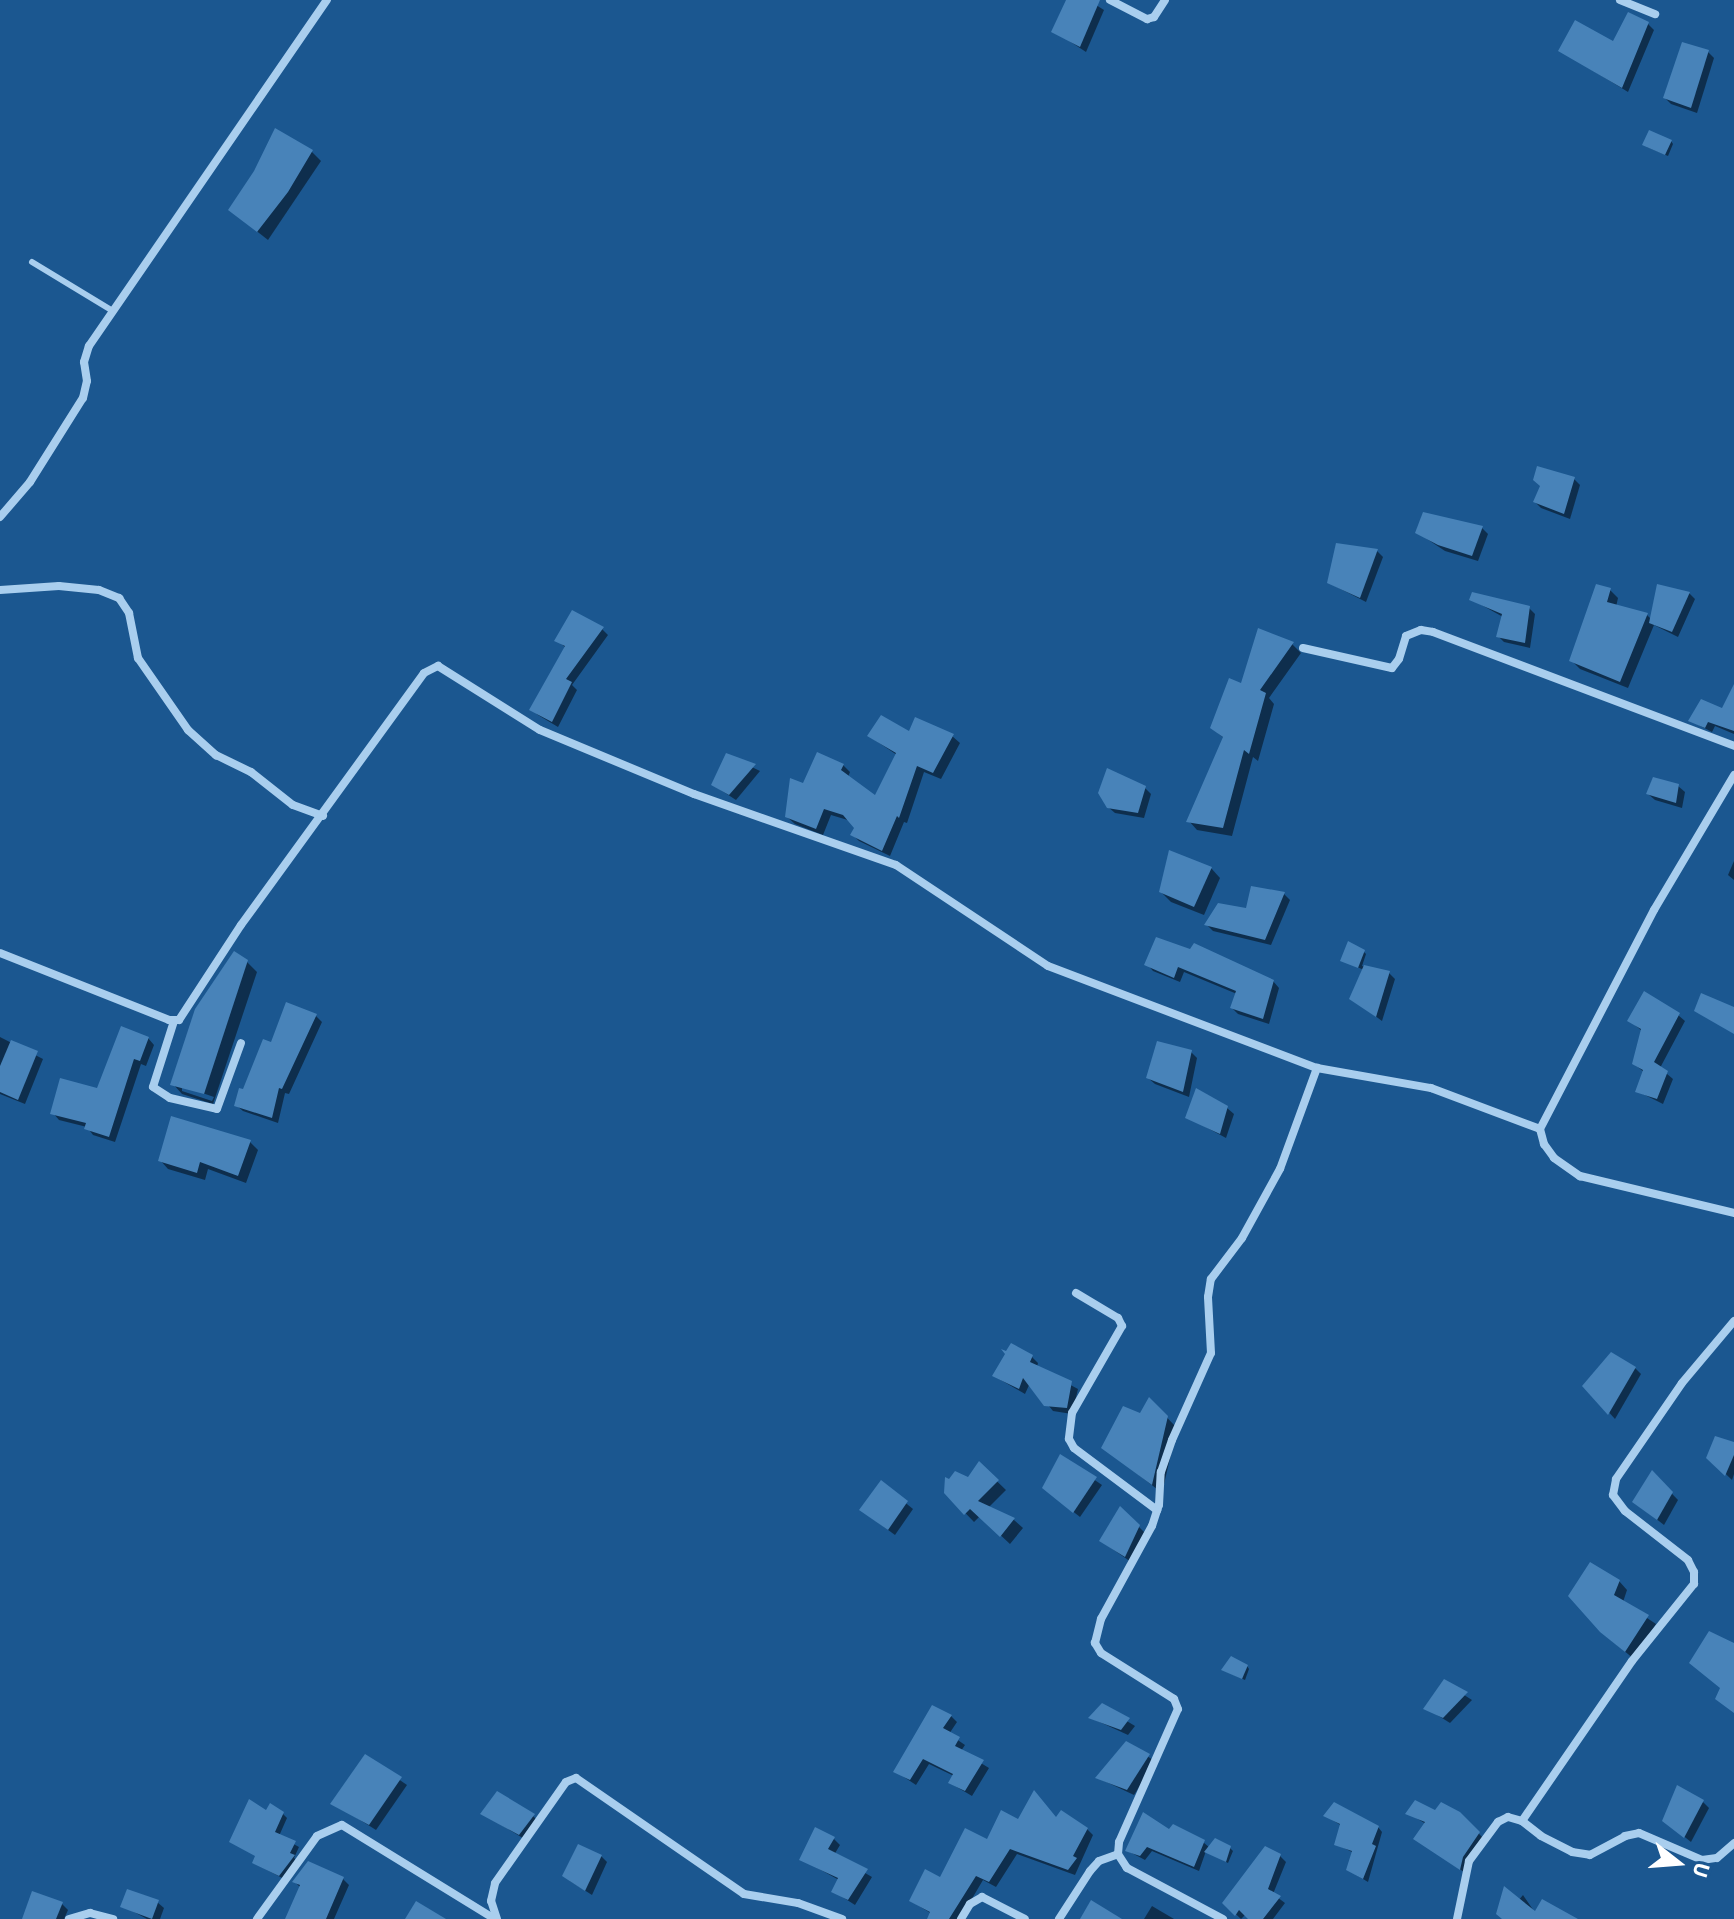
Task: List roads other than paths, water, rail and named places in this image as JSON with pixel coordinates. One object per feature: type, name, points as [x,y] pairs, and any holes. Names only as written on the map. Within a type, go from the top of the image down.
[{"type":"street","points":[[0,517],[30,482],[83,398],[87,381],[85,354],[327,0]]},
{"type":"street","points":[[1110,0],[1147,19],[1154,17],[1165,0]]},
{"type":"street","points":[[1620,0],[1655,14]]},
{"type":"street","points":[[0,590],[59,586],[99,590],[119,598],[129,613],[138,658],[188,730],[216,755],[251,772],[293,805],[323,816]]},
{"type":"street","points":[[1303,648],[1392,668],[1399,659],[1406,636],[1421,630],[1433,632],[1734,746]]},
{"type":"street","points":[[0,953],[174,1021],[183,1017],[241,925],[424,673],[438,666],[540,730],[694,794],[896,865],[1048,966],[1317,1068],[1431,1088],[1540,1129]]},
{"type":"street","points":[[1734,775],[1654,910],[1540,1129],[1544,1144],[1554,1158],[1575,1174],[1734,1213]]},
{"type":"street","points":[[174,1021],[153,1087],[170,1098],[217,1109],[241,1043]]},
{"type":"street","points":[[1223,1919],[1127,1868],[1118,1854],[1119,1842],[1178,1709],[1174,1699],[1101,1653],[1095,1643],[1101,1619],[1152,1526],[1168,1450],[1211,1353],[1208,1297],[1211,1279],[1242,1238],[1280,1169],[1317,1068]]},
{"type":"street","points":[[1076,1293],[1118,1318],[1122,1326],[1072,1413],[1069,1439],[1074,1448],[1157,1510]]},
{"type":"street","points":[[1522,1821],[1632,1661],[1686,1599],[1694,1584],[1694,1572],[1688,1560],[1625,1511],[1613,1495],[1616,1479],[1667,1404],[1734,1321]]},
{"type":"street","points":[[496,1919],[491,1901],[495,1883],[566,1782],[576,1778],[744,1894],[759,1900],[798,1903],[840,1919]]},
{"type":"street","points":[[1457,1919],[1469,1861],[1498,1822],[1508,1817],[1522,1821],[1541,1836],[1572,1852],[1590,1855],[1625,1836],[1639,1833],[1702,1860],[1717,1858],[1734,1843]]},
{"type":"street","points":[[257,1919],[317,1836],[342,1825],[496,1919]]},
{"type":"street","points":[[1059,1919],[1099,1861],[1118,1854]]},
{"type":"street","points":[[961,1919],[970,1904],[982,1897],[1025,1919]]},
{"type":"street","points":[[69,1919],[90,1913],[113,1919]]},
{"type":"lane","points":[[32,262],[113,311]]}]
